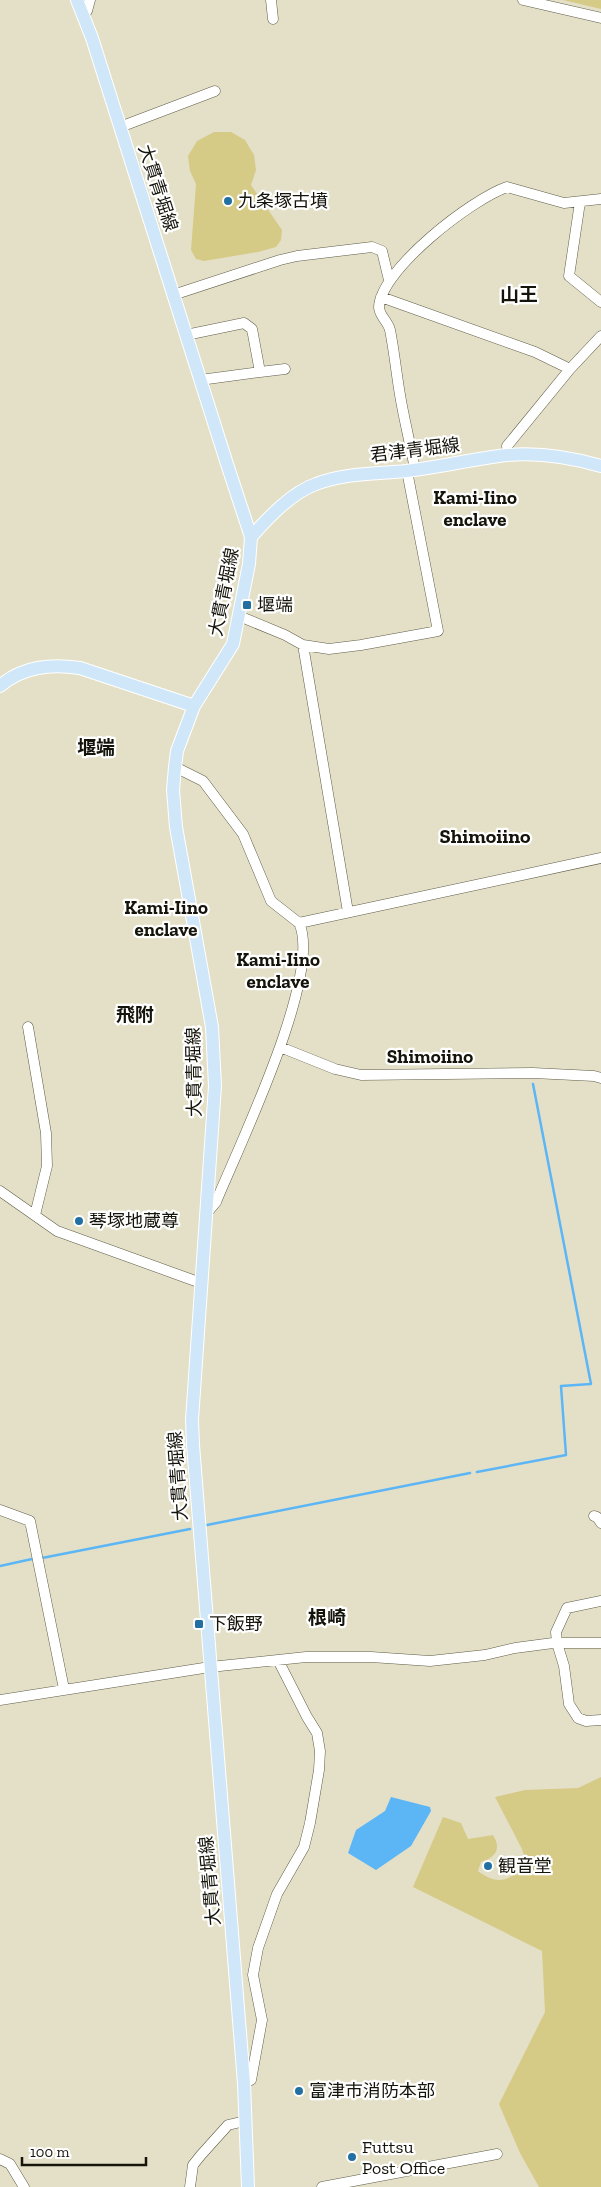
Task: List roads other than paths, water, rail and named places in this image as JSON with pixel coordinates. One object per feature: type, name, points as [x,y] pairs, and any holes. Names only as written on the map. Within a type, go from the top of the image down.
[{"type":"main road","name":"大貫青堀線","points":[[77,0],[84,13],[200,380],[252,537],[239,616],[230,651],[194,706],[177,751],[173,790],[176,827],[212,1027],[214,1052],[215,1086],[192,1420],[244,2083],[248,2187]]},
{"type":"main road","name":"君津青堀線","points":[[252,537],[266,520],[294,497],[315,484],[347,476],[411,470],[508,455],[547,455],[577,459],[601,466]]},
{"type":"main road","points":[[0,686],[16,675],[26,671],[46,666],[64,666],[80,668],[194,706]]},
{"type":"street","points":[[84,13],[87,11],[90,0]]},
{"type":"street","points":[[271,0],[273,19]]},
{"type":"street","points":[[523,0],[601,18]]},
{"type":"street","points":[[120,127],[215,90]]},
{"type":"street","points":[[239,616],[285,635],[303,645],[329,649],[438,631],[390,329],[379,308],[381,297],[389,280],[435,232],[482,199],[500,189],[507,187],[564,203],[601,199]]},
{"type":"street","points":[[580,202],[568,276],[601,301]]},
{"type":"street","points":[[173,295],[296,256],[372,247],[382,251],[389,280]]},
{"type":"street","points":[[381,297],[535,352],[570,368]]},
{"type":"street","points":[[186,335],[244,323],[252,329],[260,372]]},
{"type":"street","points":[[508,455],[507,446],[570,368],[601,336]]},
{"type":"street","points":[[200,380],[286,369]]},
{"type":"street","points":[[303,645],[348,912]]},
{"type":"street","points":[[174,767],[203,781],[243,834],[271,901],[299,923],[303,941],[294,1008],[280,1047],[216,1202],[206,1214]]},
{"type":"street","points":[[299,923],[339,916],[348,912],[601,858]]},
{"type":"street","points":[[28,1027],[43,1115],[47,1166],[43,1189],[35,1215]]},
{"type":"street","points":[[280,1047],[335,1069],[361,1075],[533,1073],[601,1078]]},
{"type":"street","points":[[0,1191],[57,1231],[202,1283]]},
{"type":"street","points":[[0,1510],[30,1521],[64,1689]]},
{"type":"street","points":[[601,1601],[567,1608],[556,1632],[556,1643],[564,1666],[571,1709],[578,1718],[583,1720],[601,1720]]},
{"type":"street","points":[[0,1700],[210,1667],[278,1660],[342,1657],[430,1661],[485,1656],[515,1648],[556,1643],[601,1643]]},
{"type":"street","points":[[244,2083],[251,2080],[262,2020],[253,1975],[258,1948],[277,1894],[304,1847],[312,1814],[319,1770],[320,1751],[317,1733],[278,1660]]},
{"type":"street","points":[[190,2187],[193,2165],[201,2155],[228,2125],[245,2121]]},
{"type":"street","points":[[322,2187],[497,2154]]},
{"type":"street","points":[[0,2159],[10,2164],[24,2187]]},
{"type":"water","points":[[391,1797],[430,1807],[431,1811],[411,1846],[376,1870],[348,1853],[356,1830],[385,1811]]},
{"type":"waterway","points":[[477,1472],[566,1455],[561,1386],[591,1384],[533,1084]]},
{"type":"waterway","points":[[207,1525],[470,1473]]},
{"type":"waterway","points":[[42,1558],[190,1529]]},
{"type":"waterway","points":[[0,1566],[32,1559]]},
{"type":"place","name":"九条塚古墳","points":[[228,201]]},
{"type":"place","name":"堰端","points":[[247,605]]},
{"type":"place","name":"琴塚地蔵尊","points":[[79,1221]]},
{"type":"place","name":"下飯野","points":[[199,1624]]},
{"type":"place","name":"観音堂","points":[[488,1866]]},
{"type":"place","name":"富津市消防本部","points":[[299,2091]]},
{"type":"place","name":"Futtsu Post Office","points":[[352,2157]]},
{"type":"district","name":"山王","points":[[519,294]]},
{"type":"district","name":"Kami-Iino enclave","points":[[475,508]]},
{"type":"district","name":"堰端","points":[[96,747]]},
{"type":"district","name":"Shimoiino","points":[[485,836]]},
{"type":"district","name":"Kami-Iino enclave","points":[[166,918]]},
{"type":"district","name":"Kami-Iino enclave","points":[[278,970]]},
{"type":"district","name":"飛附","points":[[135,1014]]},
{"type":"district","name":"Shimoiino","points":[[430,1056]]},
{"type":"district","name":"根崎","points":[[327,1617]]}]
